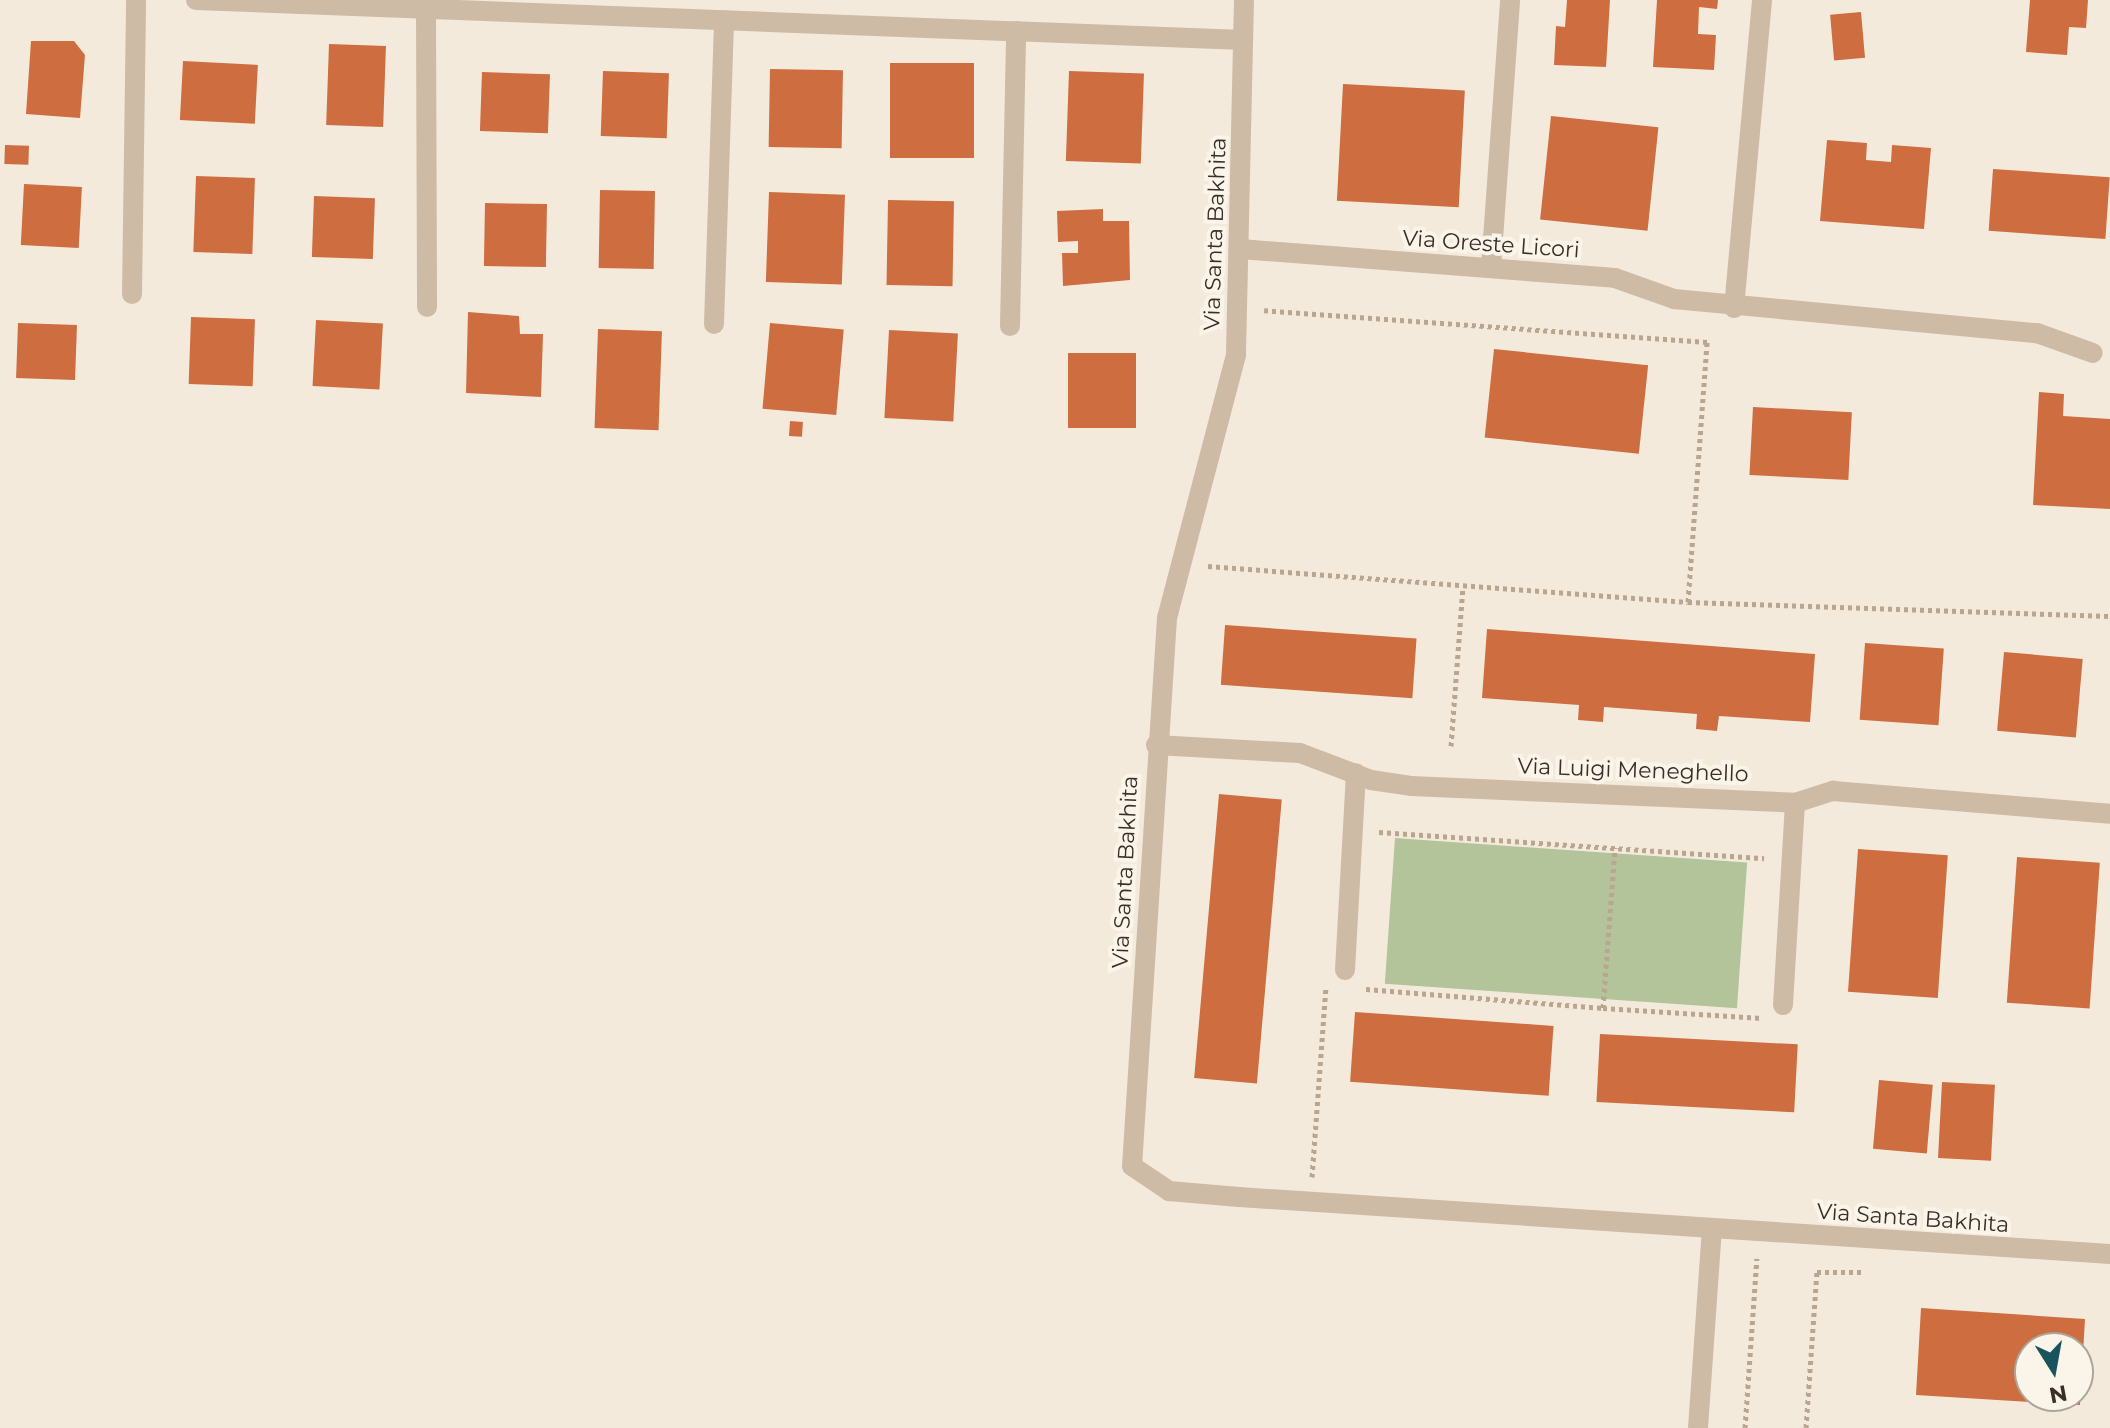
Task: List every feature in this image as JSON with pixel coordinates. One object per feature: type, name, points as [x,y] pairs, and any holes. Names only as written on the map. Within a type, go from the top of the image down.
[{"type":"street","points":[[132,294],[136,0]]},
{"type":"street","points":[[196,0],[426,10],[532,7],[724,20],[1243,40]]},
{"type":"street","name":"Via Santa Bakhita","points":[[1244,0],[1240,249],[1232,378],[1176,573],[1156,745],[1132,1166],[1169,1191],[2110,1254]]},
{"type":"street","points":[[1491,267],[1510,0]]},
{"type":"street","points":[[1734,308],[1762,0]]},
{"type":"street","points":[[426,10],[427,307]]},
{"type":"street","points":[[714,324],[724,20]]},
{"type":"street","points":[[1010,326],[1016,31]]},
{"type":"street","name":"Via Oreste Licori","points":[[1240,249],[1615,278],[1674,299],[1734,308],[2037,333],[2093,353]]},
{"type":"street","name":"Via Luigi Meneghello","points":[[1156,745],[1300,753],[1356,773],[1426,787],[1795,803],[1833,791],[2110,814]]},
{"type":"street","points":[[1343,978],[1356,773]]},
{"type":"street","points":[[1776,1012],[1795,803]]},
{"type":"street","points":[[1698,1428],[1712,1229]]},
{"type":"path","points":[[1259,310],[1707,342],[1688,602]]},
{"type":"path","points":[[1204,566],[1688,602],[2110,616]]},
{"type":"path","points":[[1451,746],[1463,587]]},
{"type":"path","points":[[1369,831],[1773,858]]},
{"type":"path","points":[[1603,1008],[1615,847]]},
{"type":"path","points":[[1312,1179],[1326,985],[1343,978]]},
{"type":"path","points":[[1357,988],[1603,1008],[1776,1012]]},
{"type":"path","points":[[1745,1428],[1758,1249]]},
{"type":"path","points":[[1806,1428],[1817,1272],[1862,1272]]},
{"type":"green space","points":[[1395,838],[1747,863],[1737,1008],[1385,984]]},
{"type":"building","points":[[1567,0],[1610,0],[1606,67],[1554,65],[1556,26],[1565,27]]},
{"type":"building","points":[[1657,0],[1718,0],[1717,9],[1699,7],[1698,34],[1716,35],[1714,70],[1653,67]]},
{"type":"building","points":[[2030,0],[2088,0],[2086,28],[2069,27],[2067,55],[2026,52]]},
{"type":"building","points":[[1861,12],[1865,58],[1834,61],[1830,15]]},
{"type":"building","points":[[31,41],[74,41],[85,55],[80,118],[26,114]]},
{"type":"building","points":[[329,44],[386,46],[383,127],[326,125]]},
{"type":"building","points":[[183,61],[258,65],[255,124],[180,120]]},
{"type":"building","points":[[890,63],[974,63],[974,158],[890,158]]},
{"type":"building","points":[[770,69],[843,70],[842,148],[769,147]]},
{"type":"building","points":[[603,71],[669,73],[667,138],[601,136]]},
{"type":"building","points":[[1069,71],[1144,74],[1141,164],[1066,161]]},
{"type":"building","points":[[482,72],[550,74],[548,133],[480,131]]},
{"type":"building","points":[[1343,84],[1465,90],[1459,207],[1337,201]]},
{"type":"building","points":[[1551,116],[1658,127],[1648,231],[1540,219]]},
{"type":"building","points":[[1827,140],[1867,143],[1866,160],[1891,162],[1892,145],[1931,148],[1924,229],[1820,221]]},
{"type":"building","points":[[5,145],[29,146],[28,165],[4,164]]},
{"type":"building","points":[[1993,169],[2110,177],[2105,239],[1989,231]]},
{"type":"building","points":[[196,176],[255,178],[252,254],[193,252]]},
{"type":"building","points":[[24,184],[82,187],[79,248],[21,245]]},
{"type":"building","points":[[600,190],[655,191],[654,269],[599,268]]},
{"type":"building","points":[[769,192],[845,195],[842,285],[766,282]]},
{"type":"building","points":[[314,196],[375,198],[373,259],[312,257]]},
{"type":"building","points":[[888,200],[954,201],[953,286],[887,285]]},
{"type":"building","points":[[485,203],[547,204],[546,267],[484,266]]},
{"type":"building","points":[[1103,209],[1103,221],[1129,221],[1130,280],[1063,286],[1062,253],[1078,253],[1078,241],[1058,242],[1057,211]]},
{"type":"building","points":[[468,312],[519,316],[520,334],[543,334],[541,397],[466,393]]},
{"type":"building","points":[[191,317],[255,319],[253,386],[189,384]]},
{"type":"building","points":[[316,320],[383,324],[379,389],[313,386]]},
{"type":"building","points":[[18,323],[77,325],[75,380],[16,378]]},
{"type":"building","points":[[770,323],[844,329],[836,415],[763,409]]},
{"type":"building","points":[[598,329],[662,331],[659,430],[595,428]]},
{"type":"building","points":[[889,330],[958,334],[953,421],[884,418]]},
{"type":"building","points":[[1494,349],[1648,365],[1639,454],[1485,438]]},
{"type":"building","points":[[1068,353],[1136,353],[1136,428],[1068,428]]},
{"type":"building","points":[[2039,392],[2064,394],[2063,416],[2110,419],[2110,509],[2033,505]]},
{"type":"building","points":[[1753,407],[1852,412],[1848,480],[1749,475]]},
{"type":"building","points":[[790,421],[803,422],[802,437],[789,436]]},
{"type":"building","points":[[1225,625],[1417,638],[1412,698],[1221,685]]},
{"type":"building","points":[[1487,629],[1815,654],[1810,722],[1719,716],[1717,731],[1696,729],[1697,714],[1604,707],[1603,722],[1578,720],[1579,705],[1482,698]]},
{"type":"building","points":[[1865,643],[1944,649],[1938,725],[1860,720]]},
{"type":"building","points":[[2004,652],[2083,659],[2076,738],[1997,731]]},
{"type":"building","points":[[1219,794],[1282,799],[1257,1083],[1194,1078]]},
{"type":"building","points":[[1858,849],[1948,855],[1938,998],[1848,992]]},
{"type":"building","points":[[2017,857],[2100,863],[2090,1008],[2007,1003]]},
{"type":"building","points":[[1355,1012],[1554,1026],[1549,1096],[1350,1082]]},
{"type":"building","points":[[1600,1034],[1798,1044],[1794,1112],[1596,1102]]},
{"type":"building","points":[[1879,1080],[1933,1085],[1927,1153],[1873,1149]]},
{"type":"building","points":[[1942,1082],[1995,1085],[1991,1161],[1938,1158]]},
{"type":"building","points":[[1921,1308],[2085,1319],[2084,1332],[2014,1332],[2014,1401],[1916,1395]]}]
